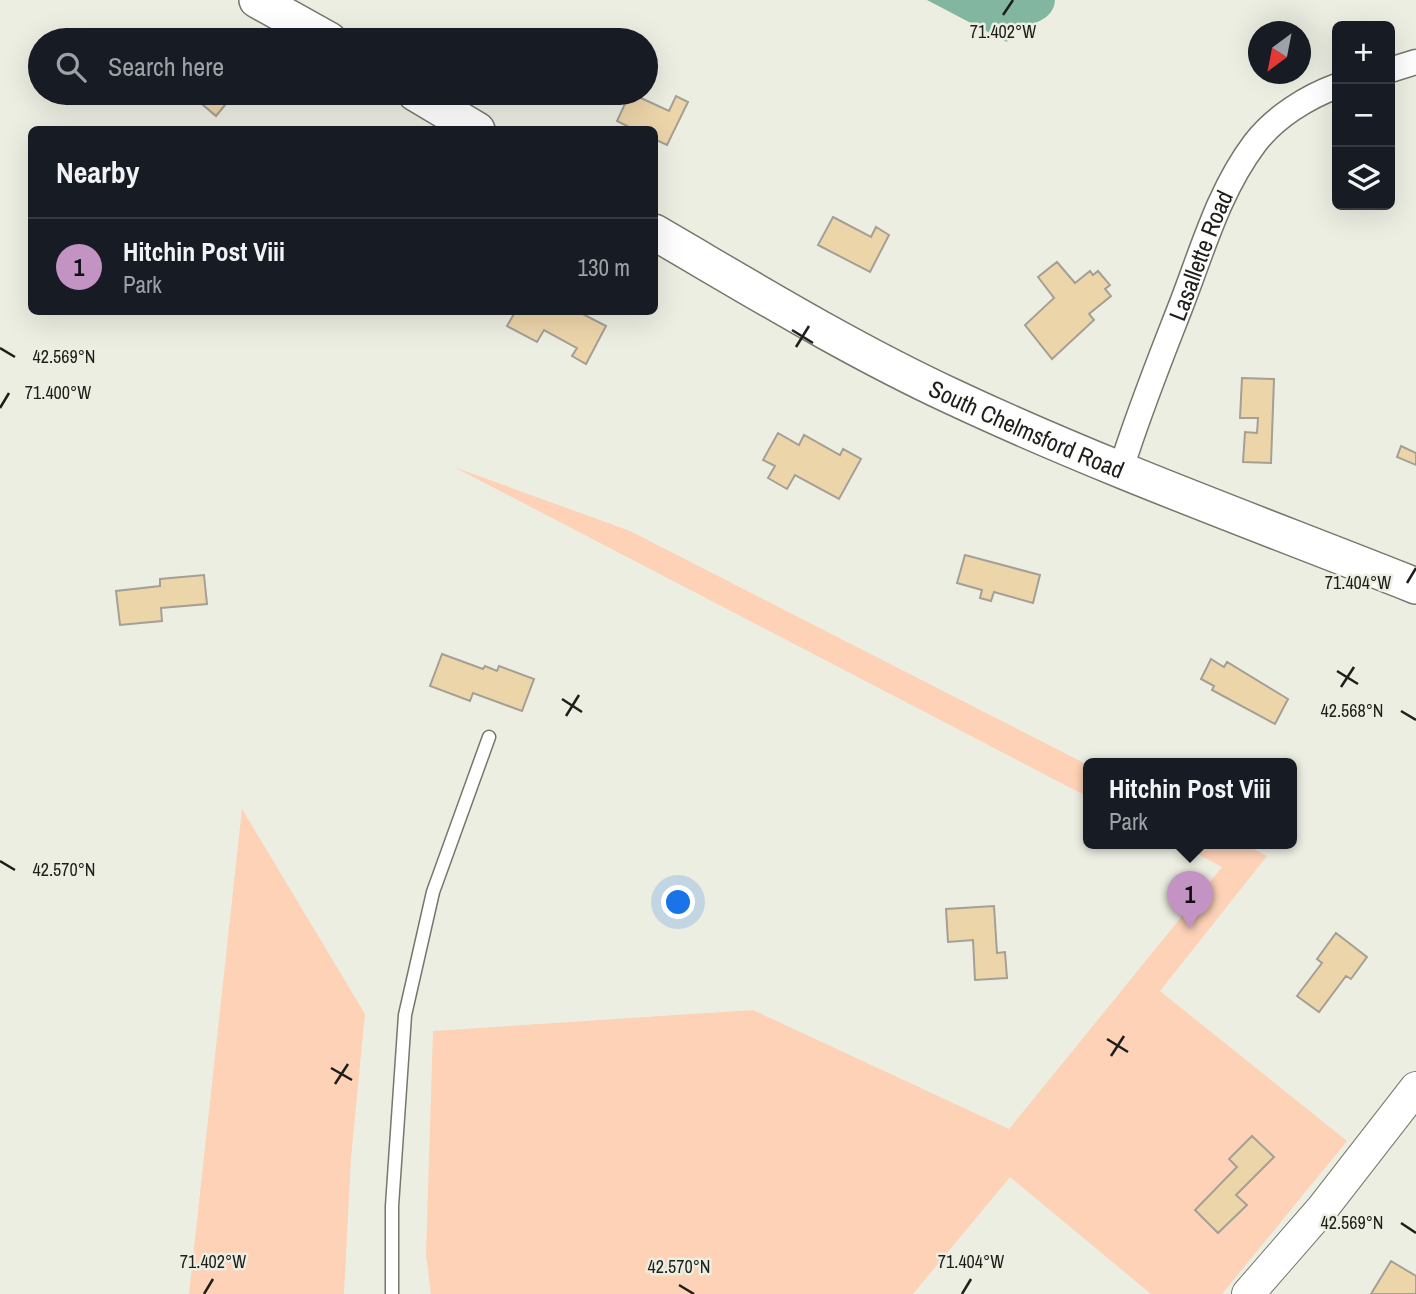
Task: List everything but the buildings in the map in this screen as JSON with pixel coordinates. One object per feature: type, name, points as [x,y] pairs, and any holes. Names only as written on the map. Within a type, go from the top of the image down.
[{"type":"main road","points":[[257,0],[307,28]]},
{"type":"main road","points":[[435,105],[470,126]]},
{"type":"main road","name":"South Chelmsford Road","points":[[658,234],[786,312],[985,411],[1121,469],[1416,586]]},
{"type":"street","points":[[1395,68],[1416,62]]},
{"type":"street","name":"Lasallette Road","points":[[1121,469],[1143,399],[1231,180],[1256,141],[1284,115],[1314,94],[1332,88]]},
{"type":"street","points":[[1248,1294],[1322,1209],[1416,1088]]},
{"type":"lane","points":[[392,1294],[392,1206],[405,1015],[433,892],[489,737]]},
{"type":"shaded area","points":[[927,0],[1055,0],[1050,13],[1033,24],[1013,30],[1007,42]]},
{"type":"shaded area","points":[[454,467],[630,531],[1083,762],[1083,794]]},
{"type":"shaded area","points":[[242,809],[365,1014],[351,1158],[344,1294],[189,1294]]},
{"type":"shaded area","points":[[1188,849],[1254,849],[1267,856],[1160,991],[1347,1141],[1222,1294],[1151,1294],[1010,1177],[913,1294],[431,1294],[426,1254],[433,1031],[753,1010],[1009,1129],[1222,867]]},
{"type":"place","name":"Hitchin Post Viii","points":[[1190,929]]}]
